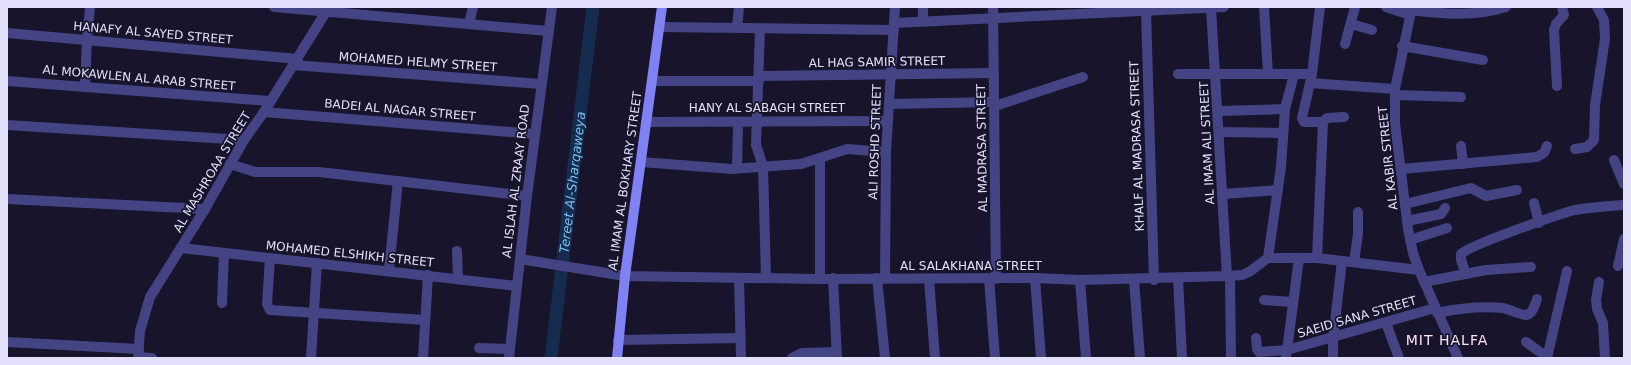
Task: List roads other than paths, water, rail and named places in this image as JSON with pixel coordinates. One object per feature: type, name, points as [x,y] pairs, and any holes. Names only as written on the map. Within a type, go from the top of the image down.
[{"type":"street","points":[[85,87],[90,7]]},
{"type":"street","points":[[274,7],[328,9],[548,31]]},
{"type":"street","points":[[469,24],[473,7]]},
{"type":"street","name":"AL ISLAH AL ZRAAY ROAD","points":[[510,354],[527,196],[552,7]]},
{"type":"street","name":"AL IMAM AL BOKHARY STREET","points":[[616,358],[625,276],[662,7]]},
{"type":"street","points":[[737,28],[739,7]]},
{"type":"street","name":"ALI ROSHD STREET","points":[[885,358],[881,278],[886,152],[895,27],[894,7]]},
{"type":"street","points":[[923,7],[923,21]]},
{"type":"street","name":"AL MADRASA STREET","points":[[993,7],[995,104],[993,278],[995,358]]},
{"type":"street","points":[[660,27],[760,29],[895,27],[923,21],[994,18],[1074,11],[1146,11],[1224,7]]},
{"type":"street","points":[[1264,7],[1268,74]]},
{"type":"street","points":[[1320,7],[1311,79],[1302,118],[1304,122],[1308,123],[1322,122],[1327,118],[1344,117]]},
{"type":"street","points":[[1345,44],[1355,7]]},
{"type":"street","points":[[1386,7],[1435,13],[1506,7]]},
{"type":"street","points":[[1557,86],[1554,30],[1556,24],[1564,15],[1562,7]]},
{"type":"street","points":[[1575,149],[1587,147],[1594,140],[1593,117],[1605,39],[1604,20],[1597,7]]},
{"type":"street","name":"AL IMAM ALI STREET","points":[[1211,8],[1229,276],[1231,358]]},
{"type":"street","name":"AL MASHROAA STREET","points":[[138,355],[140,331],[150,297],[205,209],[244,140],[264,112],[328,9]]},
{"type":"street","name":"KHALF AL MADRASA STREET","points":[[1146,11],[1154,280]]},
{"type":"street","name":"AL KABIR STREET","points":[[1411,11],[1402,46],[1395,92],[1394,123],[1407,221],[1410,240],[1419,270],[1458,358]]},
{"type":"street","points":[[1351,24],[1372,30]]},
{"type":"street","points":[[760,29],[760,79],[756,122],[756,145],[763,166],[766,278]]},
{"type":"street","name":"HANAFY AL SAYED STREET","points":[[7,34],[87,40],[296,62]]},
{"type":"street","points":[[1402,46],[1483,60]]},
{"type":"street","name":"MOHAMED HELMY STREET","points":[[296,62],[541,84]]},
{"type":"street","name":"AL HAG SAMIR STREET","points":[[652,81],[994,73]]},
{"type":"street","points":[[1178,74],[1294,74],[1311,79],[1395,92],[1461,98]]},
{"type":"street","points":[[1294,74],[1285,109],[1278,190],[1268,258],[1317,258],[1419,270]]},
{"type":"street","points":[[889,104],[995,104],[1083,77]]},
{"type":"street","name":"AL MOKAWLEN AL ARAB STREET","points":[[7,80],[270,101]]},
{"type":"street","points":[[1218,111],[1285,109]]},
{"type":"street","name":"BADEI AL NAGAR STREET","points":[[264,112],[535,134]]},
{"type":"street","name":"HANY AL SABAGH STREET","points":[[646,122],[888,121]]},
{"type":"street","points":[[737,168],[738,122]]},
{"type":"street","points":[[1317,258],[1322,122]]},
{"type":"street","points":[[7,125],[244,140]]},
{"type":"street","points":[[1219,132],[1282,133]]},
{"type":"street","points":[[1461,146],[1463,164]]},
{"type":"street","points":[[1400,169],[1537,157],[1544,153],[1547,146]]},
{"type":"street","points":[[641,162],[737,168],[801,164],[847,149],[886,152]]},
{"type":"street","points":[[820,159],[820,279]]},
{"type":"street","points":[[1614,160],[1624,184]]},
{"type":"street","points":[[230,164],[255,172],[319,172],[527,196]]},
{"type":"street","points":[[389,270],[398,181]]},
{"type":"street","points":[[1405,204],[1471,188],[1486,196],[1517,190]]},
{"type":"street","points":[[1223,194],[1278,190]]},
{"type":"street","points":[[7,199],[205,209]]},
{"type":"street","points":[[1534,203],[1539,223]]},
{"type":"street","points":[[1466,274],[1461,257],[1464,251],[1574,211],[1597,206],[1624,206]]},
{"type":"street","points":[[1407,221],[1441,214],[1445,208]]},
{"type":"street","points":[[1354,262],[1358,234],[1358,212]]},
{"type":"street","points":[[1410,240],[1447,228]]},
{"type":"street","points":[[1618,266],[1624,239]]},
{"type":"street","name":"MOHAMED ELSHIKH STREET","points":[[181,248],[389,270],[517,286]]},
{"type":"street","points":[[457,251],[458,278]]},
{"type":"street","points":[[222,303],[224,253]]},
{"type":"street","points":[[270,258],[268,308],[274,311],[425,320]]},
{"type":"street","name":"AL SALAKHANA STREET","points":[[520,259],[625,276],[820,279],[1036,278],[1080,280],[1154,280],[1229,276],[1249,272],[1268,258]]},
{"type":"street","points":[[1286,354],[1299,258]]},
{"type":"street","points":[[1333,358],[1333,338],[1342,261]]},
{"type":"street","points":[[311,358],[317,263]]},
{"type":"street","points":[[1424,282],[1486,270],[1532,266]]},
{"type":"street","points":[[1526,342],[1547,357],[1567,271]]},
{"type":"street","points":[[423,358],[428,275]]},
{"type":"street","points":[[739,278],[741,358]]},
{"type":"street","points":[[792,358],[802,353],[837,355],[833,278]]},
{"type":"street","points":[[1036,278],[1041,358]]},
{"type":"street","points":[[1178,278],[1182,358]]},
{"type":"street","points":[[929,279],[935,358]]},
{"type":"street","points":[[1080,280],[1086,358]]},
{"type":"street","points":[[1134,280],[1140,358]]},
{"type":"street","points":[[1598,282],[1596,300],[1603,323],[1605,358]]},
{"type":"street","name":"SAEID SANA STREET","points":[[1256,338],[1257,350],[1259,352],[1286,354],[1333,338],[1436,310],[1491,307],[1512,310],[1528,315],[1537,299]]},
{"type":"street","points":[[1264,300],[1293,302]]},
{"type":"street","points":[[1386,323],[1399,358]]},
{"type":"street","points":[[618,340],[740,338]]},
{"type":"street","points":[[7,342],[138,355],[152,358]]},
{"type":"street","points":[[479,348],[510,354]]},
{"type":"waterway","name":"Tereet Al-Sharqaweya","points":[[551,358],[593,7]]},
{"type":"district","name":"MIT HALFA","points":[[1447,340]]}]
